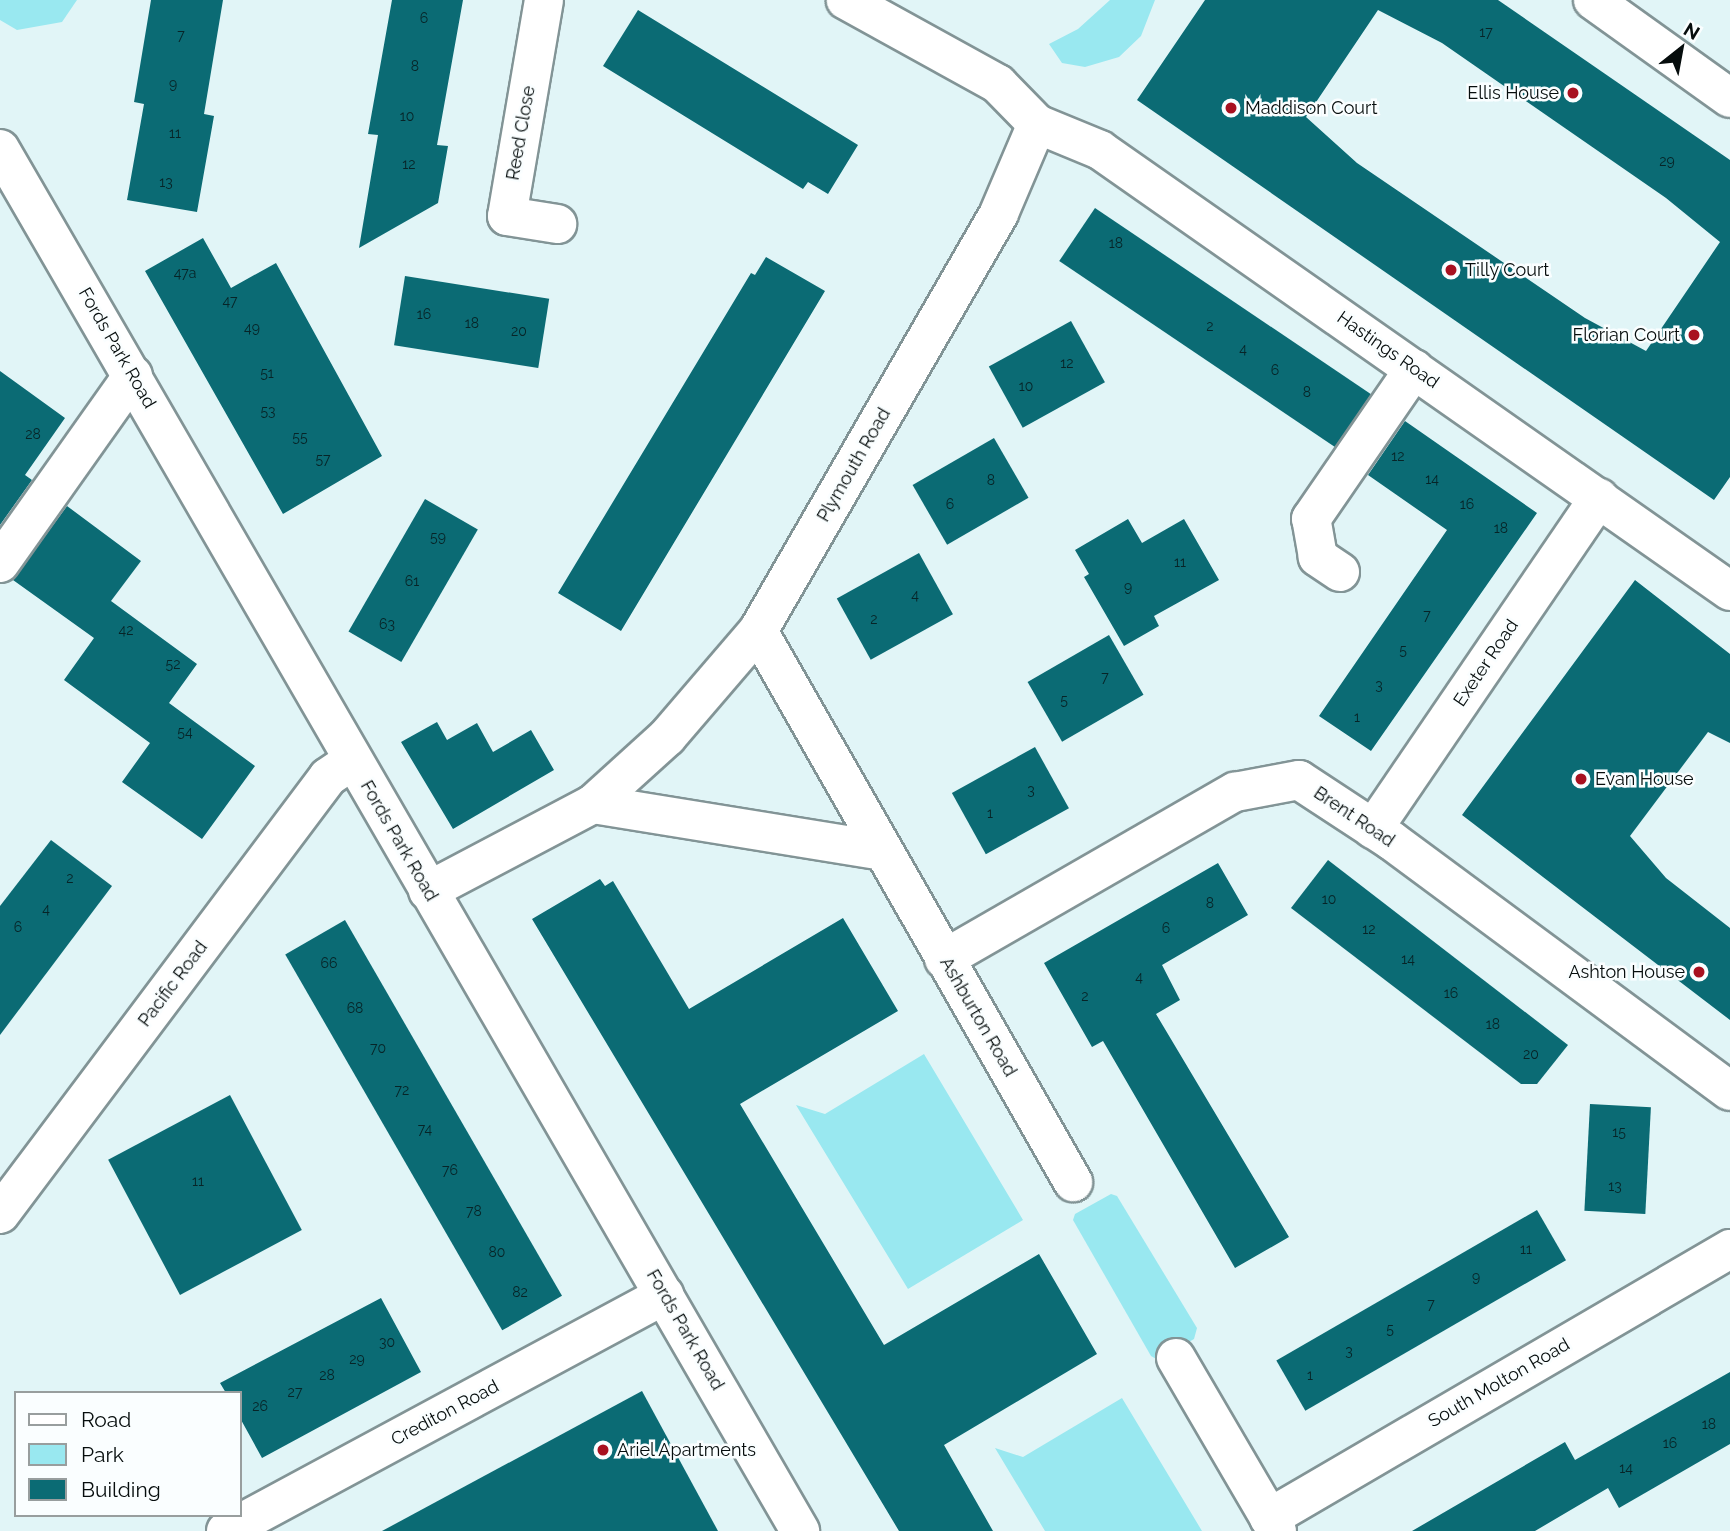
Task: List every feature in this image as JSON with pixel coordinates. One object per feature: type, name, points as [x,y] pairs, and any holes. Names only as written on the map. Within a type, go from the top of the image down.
[{"type":"street","name":"Reed Close","points":[[544,0],[507,216],[557,224]]},
{"type":"street","points":[[846,0],[998,84],[1037,124]]},
{"type":"street","points":[[1593,0],[1730,98]]},
{"type":"street","name":"Hastings Road","points":[[1037,124],[1100,150],[1730,592]]},
{"type":"street","name":"Plymouth Road","points":[[428,891],[593,804],[667,737],[758,631],[999,213],[1037,124]]},
{"type":"street","name":"Fords Park Road","points":[[0,149],[800,1531]]},
{"type":"street","points":[[1340,572],[1318,557],[1311,519],[1414,369]]},
{"type":"street","points":[[0,563],[133,375]]},
{"type":"street","name":"Exeter Road","points":[[1373,829],[1599,498]]},
{"type":"street","name":"Ashburton Road","points":[[758,631],[1073,1182]]},
{"type":"street","name":"Pacific Road","points":[[0,1214],[327,777],[352,761]]},
{"type":"street","name":"Brent Road","points":[[944,959],[1236,792],[1299,780],[1373,829],[1730,1091]]},
{"type":"street","points":[[593,804],[883,852]]},
{"type":"street","name":"South Molton Road","points":[[1273,1524],[1730,1249]]},
{"type":"street","name":"Crediton Road","points":[[226,1531],[665,1295]]},
{"type":"street","points":[[1176,1358],[1273,1524]]},
{"type":"green space","points":[[0,0],[77,0],[62,22],[17,30],[0,20]]},
{"type":"green space","points":[[1110,0],[1155,0],[1141,36],[1119,57],[1085,67],[1062,63],[1049,44],[1078,29]]},
{"type":"green space","points":[[924,1054],[1023,1220],[908,1289],[796,1105],[825,1114]]},
{"type":"green space","points":[[1111,1194],[1117,1196],[1197,1328],[1194,1339],[1158,1360],[1151,1356],[1073,1220],[1075,1214]]},
{"type":"green space","points":[[1122,1398],[1202,1531],[1045,1531],[995,1448],[1023,1457]]},
{"type":"building","points":[[151,0],[223,0],[204,114],[214,116],[197,212],[127,200],[144,104],[134,102]]},
{"type":"building","points":[[392,0],[463,0],[437,145],[448,146],[438,203],[359,248],[378,135],[368,134]]},
{"type":"building","points":[[1205,0],[1498,0],[1730,160],[1730,477],[1714,500],[1137,100]],"holes":[[[1378,10],[1442,43],[1666,198],[1720,242],[1646,351],[1585,318],[1357,163],[1306,117]]]},
{"type":"building","points":[[638,10],[858,145],[828,194],[808,182],[803,189],[603,66]]},
{"type":"building","points":[[1095,208],[1371,394],[1335,447],[1059,261]]},
{"type":"building","points":[[203,238],[231,288],[276,263],[382,456],[283,514],[145,271]]},
{"type":"building","points":[[766,257],[825,291],[621,631],[558,593],[751,273],[755,275]]},
{"type":"building","points":[[405,276],[549,299],[538,368],[394,345]]},
{"type":"building","points":[[1071,321],[1105,382],[1023,428],[989,367]]},
{"type":"building","points":[[0,371],[65,418],[25,475],[32,480],[0,525]]},
{"type":"building","points":[[1405,421],[1537,513],[1371,751],[1319,716],[1447,530],[1368,475]]},
{"type":"building","points":[[994,438],[1028,498],[947,545],[913,485]]},
{"type":"building","points":[[425,499],[478,530],[401,662],[349,632]]},
{"type":"building","points":[[67,506],[141,561],[111,601],[197,664],[169,703],[255,766],[202,839],[122,782],[150,743],[64,680],[94,638],[13,580]]},
{"type":"building","points":[[1128,519],[1142,543],[1184,519],[1219,580],[1154,616],[1159,626],[1124,646],[1084,577],[1089,574],[1075,550]]},
{"type":"building","points":[[919,553],[953,614],[871,660],[837,599]]},
{"type":"building","name":"Evan House","points":[[1635,580],[1730,654],[1730,743],[1708,732],[1630,836],[1666,878],[1730,928],[1730,1020],[1462,815]]},
{"type":"building","points":[[1109,635],[1144,695],[1062,742],[1028,682]]},
{"type":"building","points":[[437,722],[447,740],[477,723],[493,752],[531,730],[554,770],[453,829],[401,742]]},
{"type":"building","points":[[1035,747],[1069,808],[986,854],[952,793]]},
{"type":"building","points":[[51,840],[112,886],[0,1035],[0,906]]},
{"type":"building","points":[[1328,860],[1568,1045],[1537,1084],[1521,1084],[1291,908]]},
{"type":"building","points":[[1218,863],[1248,915],[1162,965],[1180,1000],[1156,1014],[1289,1237],[1235,1268],[1103,1041],[1092,1047],[1044,963]]},
{"type":"building","points":[[600,879],[605,886],[613,881],[689,1009],[843,918],[898,1011],[740,1104],[884,1345],[1039,1254],[1097,1354],[944,1445],[993,1531],[899,1531],[532,919]]},
{"type":"building","points":[[345,920],[562,1296],[502,1330],[285,955]]},
{"type":"building","points":[[230,1095],[302,1230],[180,1295],[108,1160]]},
{"type":"building","points":[[1590,1104],[1651,1107],[1645,1214],[1584,1211]]},
{"type":"building","points":[[1537,1210],[1566,1260],[1305,1411],[1276,1360]]},
{"type":"building","points":[[381,1298],[421,1372],[262,1458],[242,1422],[242,1391],[225,1391],[220,1383]]},
{"type":"building","points":[[1730,1372],[1730,1444],[1619,1508],[1608,1488],[1535,1531],[1412,1531],[1565,1442],[1575,1460]]},
{"type":"building","name":"Ariel Apartments","points":[[642,1391],[718,1531],[382,1531]]},
{"type":"place","name":"Ellis House","points":[[1573,93]]},
{"type":"place","name":"Maddison Court","points":[[1231,108]]},
{"type":"place","name":"Tilly Court","points":[[1451,270]]},
{"type":"place","name":"Florian Court","points":[[1694,335]]},
{"type":"place","name":"Evan House","points":[[1581,779]]},
{"type":"place","name":"Ashton House","points":[[1699,972]]},
{"type":"place","name":"Ariel Apartments","points":[[603,1450]]}]
